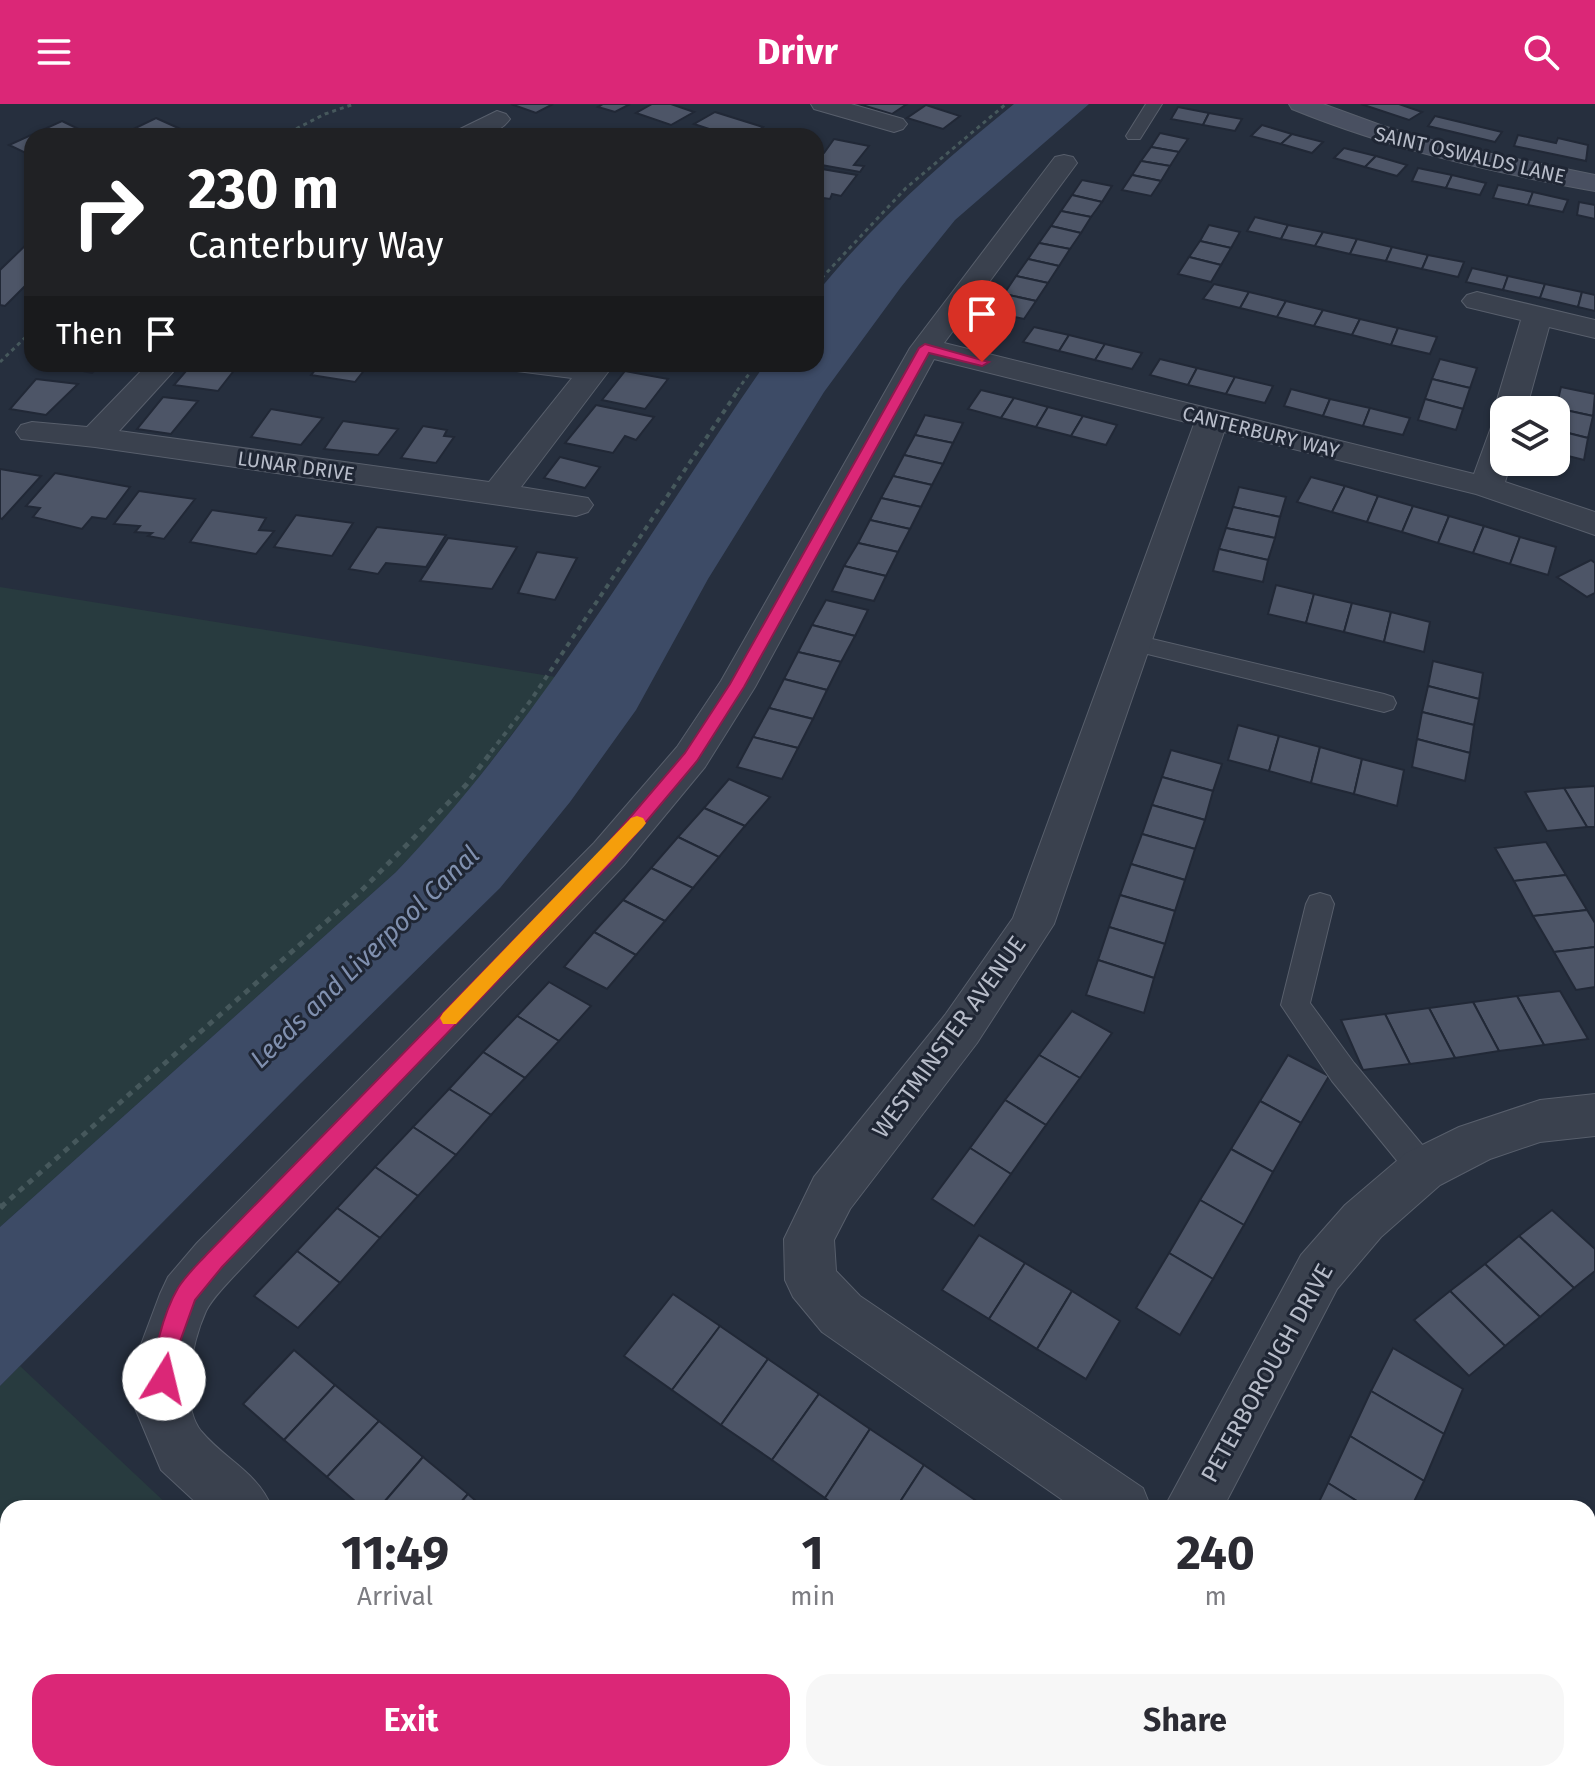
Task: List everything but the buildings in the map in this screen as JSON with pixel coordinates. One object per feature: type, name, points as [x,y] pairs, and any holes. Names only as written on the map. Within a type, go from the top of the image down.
[{"type":"street","name":"SAINT OSWALDS LANE","points":[[1301,104],[1387,138],[1443,153],[1595,183]]},
{"type":"street","points":[[826,114],[894,124]]},
{"type":"street","points":[[480,128],[497,119]]},
{"type":"street","points":[[235,1500],[181,1450],[162,1408],[166,1350],[186,1294],[215,1260],[609,854],[663,794],[736,687],[925,348],[1064,163]]},
{"type":"street","points":[[1477,301],[1595,329]]},
{"type":"street","points":[[1514,396],[1537,316]]},
{"type":"street","name":"CANTERBURY WAY","points":[[925,348],[1487,487],[1595,524]]},
{"type":"street","points":[[95,437],[157,372]]},
{"type":"street","points":[[498,494],[594,372]]},
{"type":"street","name":"WESTMINSTER AVENUE","points":[[1111,1500],[841,1314],[811,1280],[809,1239],[832,1193],[961,1029],[1032,924],[1212,420]]},
{"type":"street","name":"LUNAR DRIVE","points":[[32,432],[95,437],[576,505]]},
{"type":"street","points":[[1487,487],[1490,476]]},
{"type":"street","name":"PETERBOROUGH DRIVE","points":[[1196,1500],[1319,1272],[1363,1221],[1423,1169],[1476,1142],[1540,1121],[1595,1115]]},
{"type":"lane","points":[[1134,136],[1154,104]]},
{"type":"lane","points":[[1131,642],[1384,703]]},
{"type":"lane","points":[[1320,904],[1295,1005],[1343,1072],[1423,1169]]},
{"type":"path","points":[[298,128],[354,104]]},
{"type":"path","points":[[824,275],[855,238],[914,179],[1006,104]]},
{"type":"path","points":[[0,362],[24,339]]},
{"type":"path","points":[[0,1208],[361,891],[466,785],[531,700],[750,372]]},
{"type":"green space","points":[[0,587],[556,677],[449,816],[396,872],[0,1227]]},
{"type":"green space","points":[[20,1366],[162,1500],[0,1500],[0,1386]]},
{"type":"water","name":"Leeds and Liverpool Canal","points":[[1014,104],[1089,104],[955,220],[901,287],[824,392],[708,579],[636,710],[570,802],[500,888],[0,1386],[0,1227],[396,872],[449,813],[546,689],[760,372],[824,372],[824,285],[861,242],[961,148]]},
{"type":"slow traffic","points":[[449,1018],[637,823]]},
{"type":"route","points":[[164,1379],[166,1350],[186,1294],[215,1260],[609,854],[663,794],[691,757],[736,687],[925,348],[982,362]]}]
